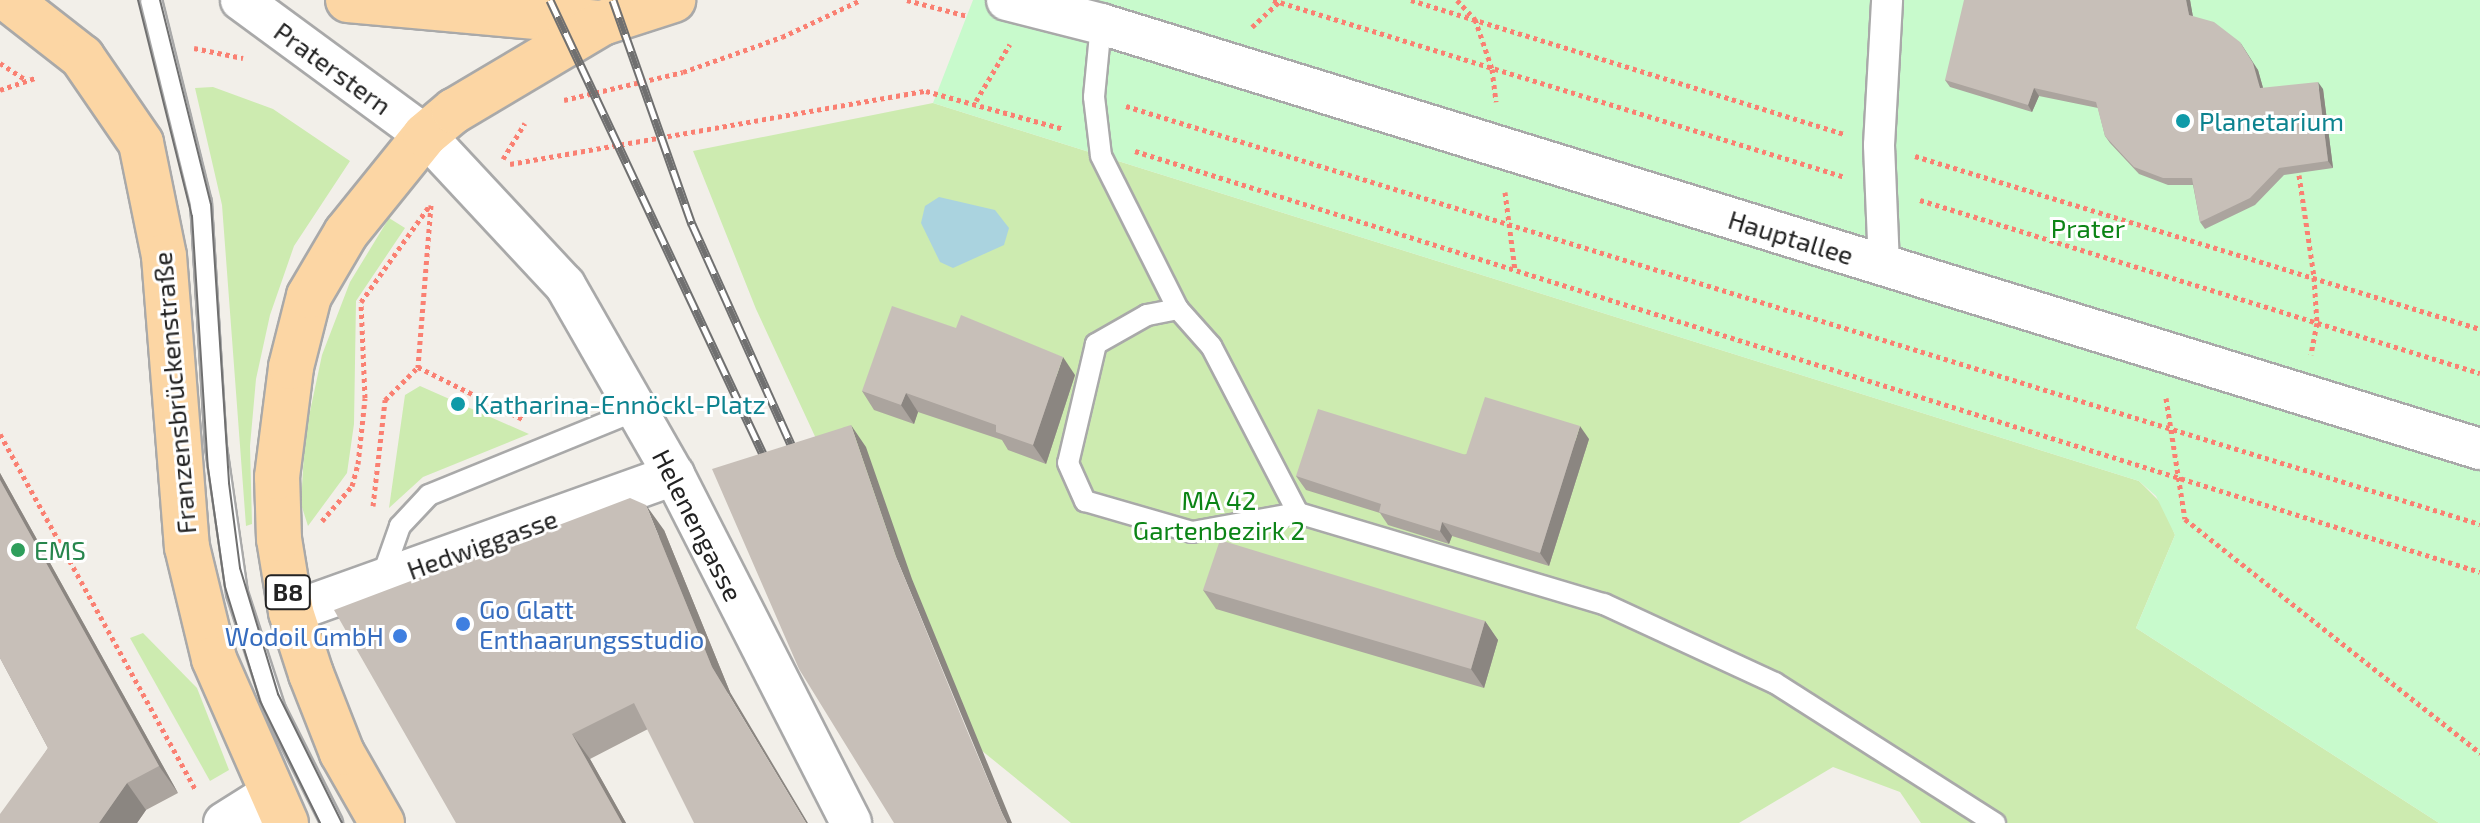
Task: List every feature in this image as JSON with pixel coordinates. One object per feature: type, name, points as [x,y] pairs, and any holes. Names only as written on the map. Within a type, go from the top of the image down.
[{"type":"main road","name":"Franzensbrückenstraße","points":[[9,0],[82,57],[141,143],[164,256],[187,547],[214,659],[278,809]]},
{"type":"main road","name":"B8","points":[[348,0],[491,6],[602,23]]},
{"type":"main road","name":"B8","points":[[382,823],[342,753],[291,612],[279,539],[277,477],[291,367],[309,296],[346,233],[425,135],[454,111],[602,23],[673,0]]},
{"type":"street","name":"Praterstern","points":[[241,0],[425,135]]},
{"type":"street","points":[[1884,265],[1879,145],[1887,0]]},
{"type":"street","name":"Hauptallee","points":[[1019,3],[1096,12],[1501,148],[2480,449]]},
{"type":"street","name":"Helenengasse","points":[[425,135],[565,285],[674,475],[851,823]]},
{"type":"street","name":"Hedwiggasse","points":[[291,612],[674,475]]},
{"type":"street","points":[[211,809],[278,809]]},
{"type":"lane","points":[[151,0],[201,203],[216,447],[237,593],[275,710],[332,823]]},
{"type":"lane","points":[[1096,12],[1094,97],[1097,139],[1178,309],[1211,346],[1298,513]]},
{"type":"lane","points":[[1178,309],[1147,315],[1096,344],[1068,463],[1085,501],[1192,532],[1298,513],[1604,604],[1775,683],[1995,823]]},
{"type":"lane","points":[[381,580],[400,526],[429,495],[637,410]]},
{"type":"path","points":[[550,107],[683,72],[782,37],[853,1],[861,0]]},
{"type":"path","points":[[1411,0],[2480,329]]},
{"type":"path","points":[[1457,0],[1475,19],[1492,69]]},
{"type":"path","points":[[976,101],[1019,3]]},
{"type":"path","points":[[0,63],[28,79],[0,90]]},
{"type":"path","points":[[538,114],[526,121],[498,166],[926,91],[976,101],[2480,572]]},
{"type":"path","points":[[1094,97],[2480,524]]},
{"type":"path","points":[[1501,148],[1507,224],[1515,270]]},
{"type":"path","points":[[2299,175],[2314,277],[2317,323],[2302,394]]},
{"type":"path","points":[[317,528],[352,486],[358,464],[365,398],[361,302],[431,204],[418,367],[385,400],[373,514]]},
{"type":"path","points":[[2157,349],[2172,429],[2175,477],[2185,519],[2480,753]]},
{"type":"path","points":[[418,367],[565,439]]},
{"type":"path","points":[[0,434],[211,809]]},
{"type":"green space","name":"Prater","points":[[973,0],[2480,0],[2480,823],[2439,823],[2136,628],[2175,535],[2156,496],[2139,481],[933,103]]},
{"type":"green space","points":[[213,87],[273,109],[350,161],[294,246],[270,315],[256,379],[250,446],[252,524],[246,526],[222,205],[195,88]]},
{"type":"green space","name":"MA 42 Gartenbezirk 2","points":[[933,103],[2139,481],[2163,505],[2175,535],[2136,628],[2439,823],[1921,823],[1900,792],[1833,767],[1739,823],[1071,823],[981,750],[911,579],[825,458],[756,309],[693,151]]},
{"type":"green space","points":[[389,218],[405,228],[356,301],[354,424],[347,473],[308,526],[301,504],[305,435],[322,355],[350,282]]},
{"type":"green space","points":[[420,386],[529,434],[423,477],[389,508],[405,395]]},
{"type":"green space","points":[[143,633],[197,688],[229,770],[210,781],[130,638]]},
{"type":"water","points":[[939,197],[995,210],[1009,228],[1004,245],[953,268],[940,262],[921,223],[925,206]]},
{"type":"building","name":"Planetarium","points":[[1964,0],[2186,0],[2189,15],[2214,22],[2240,42],[2253,63],[2260,88],[2318,82],[2328,161],[2279,168],[2250,198],[2200,222],[2192,178],[2163,178],[2134,167],[2105,136],[2096,102],[2034,88],[2028,105],[1945,80]]},
{"type":"building","points":[[892,306],[956,328],[961,315],[1063,357],[1033,445],[996,432],[996,425],[906,393],[901,405],[862,391]]},
{"type":"building","points":[[1485,397],[1580,426],[1540,553],[1442,522],[1440,531],[1379,512],[1381,504],[1296,476],[1318,409],[1466,455]]},
{"type":"building","points":[[851,425],[896,557],[1007,823],[894,823],[799,669],[712,469]]},
{"type":"building","points":[[0,480],[159,766],[127,783],[99,823],[0,823],[0,814],[48,748],[0,658]]},
{"type":"building","points":[[630,498],[646,505],[712,667],[806,823],[694,823],[634,703],[572,734],[622,823],[456,823],[334,610]]},
{"type":"building","points":[[1220,540],[1485,621],[1471,669],[1203,590]]},
{"type":"tram line","points":[[138,0],[192,216],[208,468],[225,587],[260,701],[320,823]]},
{"type":"tram line","points":[[160,0],[211,204],[229,483],[240,568],[278,694],[342,823]]},
{"type":"railway","points":[[550,0],[771,471]]},
{"type":"railway","points":[[613,0],[692,224],[800,464]]},
{"type":"place","name":"Planetarium","points":[[2183,121]]},
{"type":"place","name":"Katharina-Ennöckl-Platz","points":[[458,404]]},
{"type":"place","name":"EMS","points":[[18,550]]},
{"type":"place","name":"Go Glatt Enthaarungsstudio","points":[[463,624]]},
{"type":"place","name":"Wodoil GmbH","points":[[400,636]]}]
